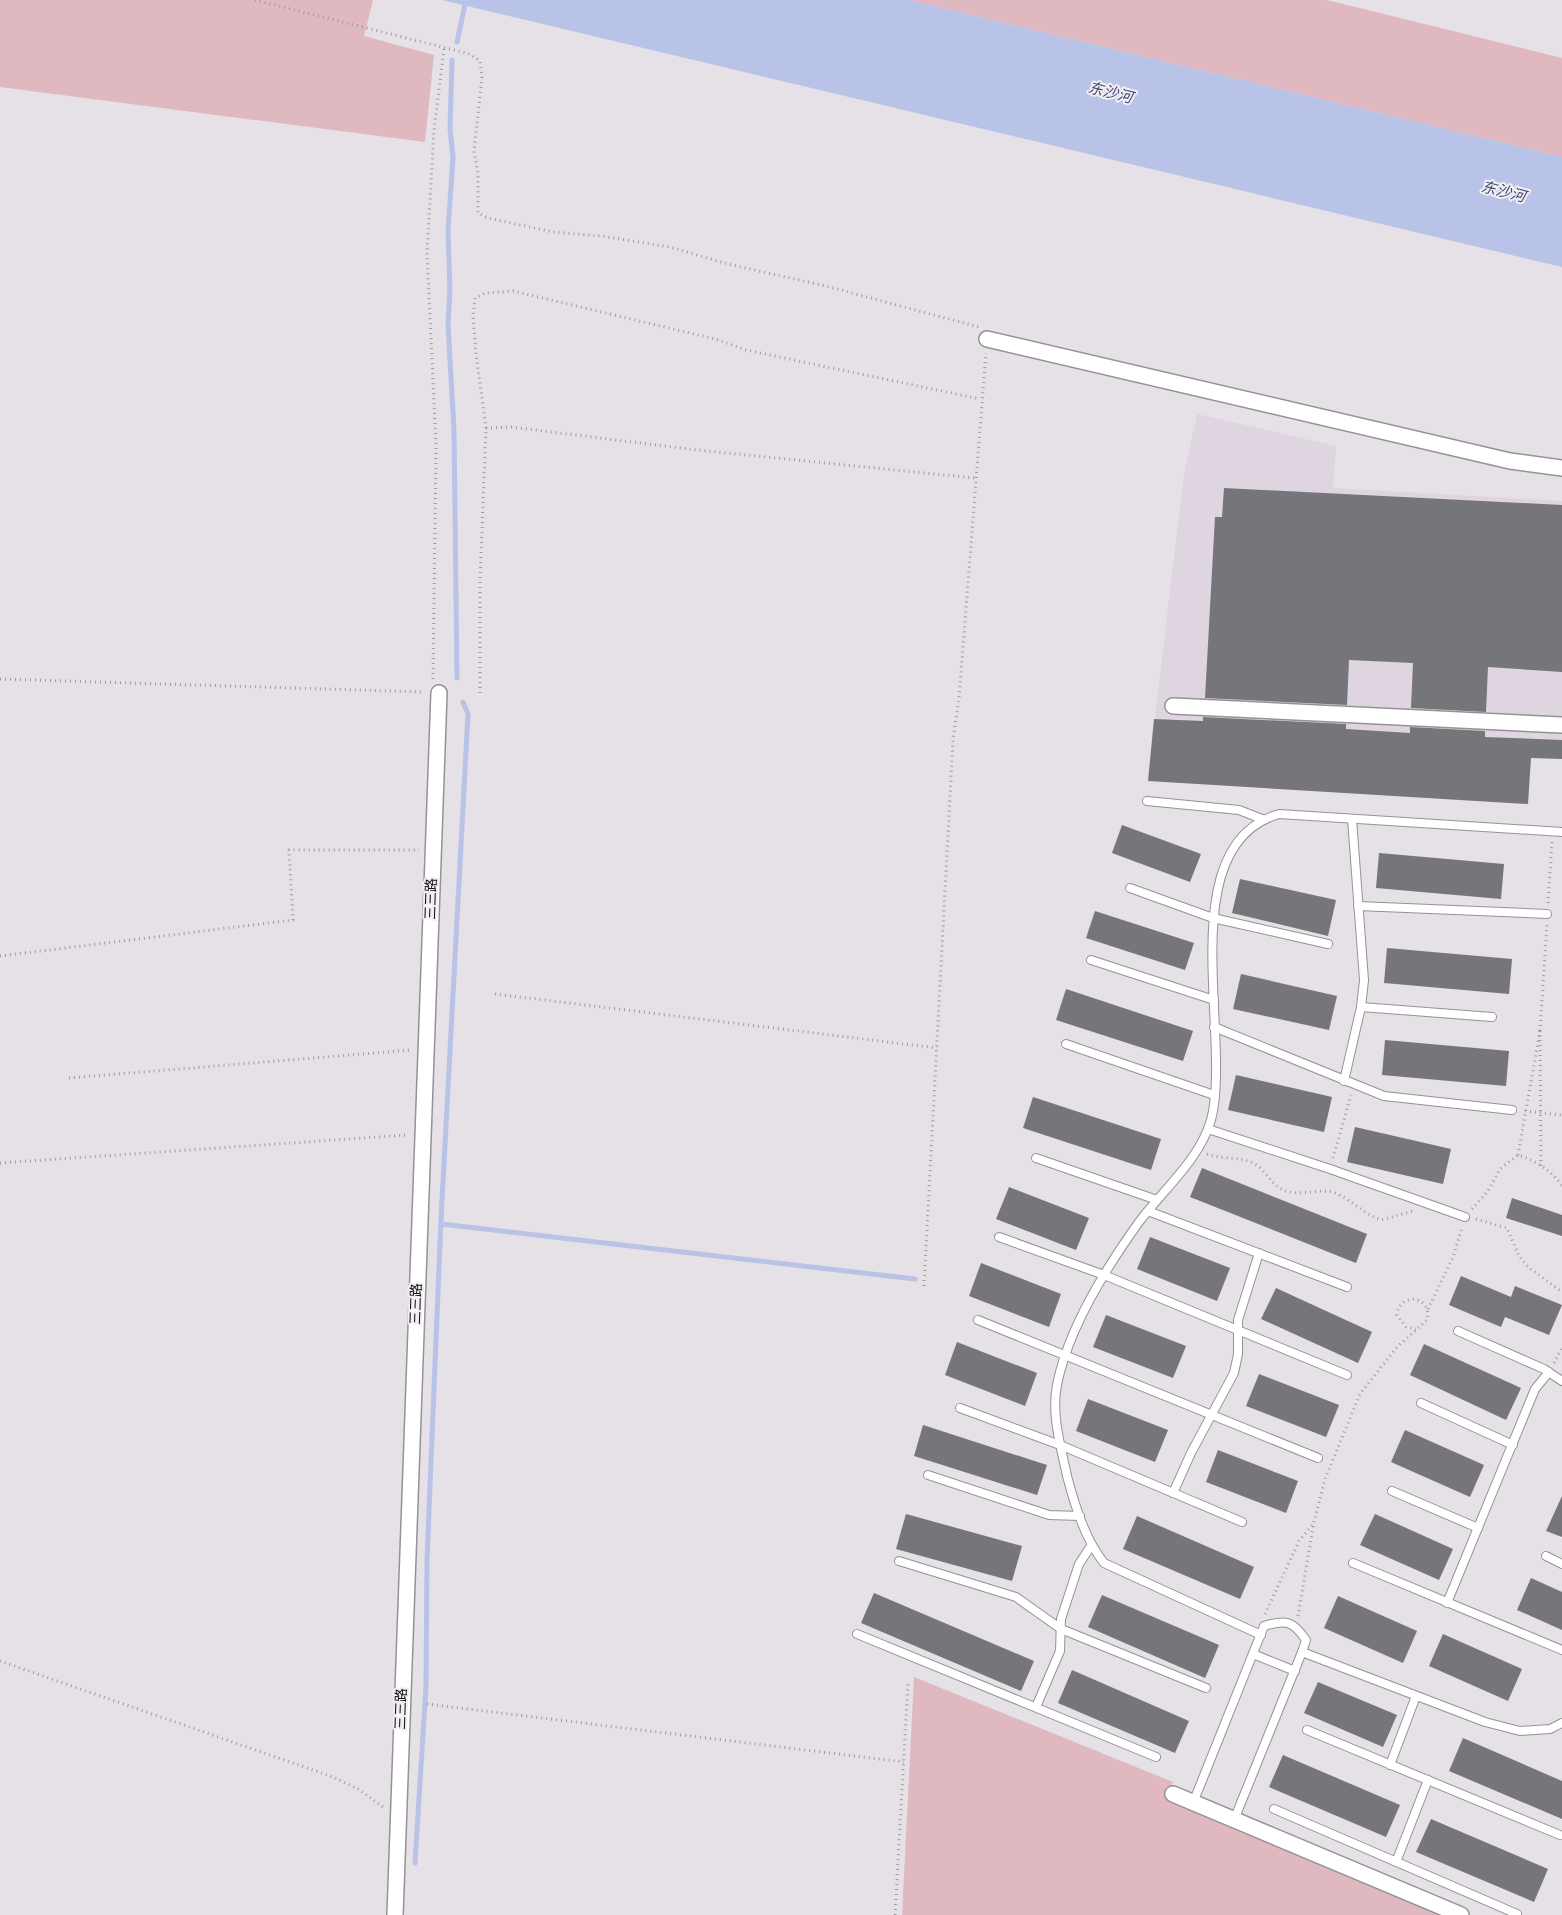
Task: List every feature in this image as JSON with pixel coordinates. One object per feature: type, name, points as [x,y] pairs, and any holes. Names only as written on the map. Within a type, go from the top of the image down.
[{"type":"street","points":[[987,340],[1510,461],[1562,468]]},
{"type":"street","name":"三三路","points":[[395,1915],[434,850],[436,693]]},
{"type":"street","points":[[1173,706],[1562,725]]},
{"type":"street","points":[[1173,1794],[1461,1915]]},
{"type":"lane","points":[[1147,801],[1239,810],[1262,819]]},
{"type":"lane","points":[[1260,1636],[1104,1563],[1091,1546],[1080,1516],[1070,1488],[1056,1429],[1057,1386],[1074,1332],[1104,1275],[1148,1211],[1196,1150],[1208,1129],[1214,1095],[1213,918],[1217,886],[1230,854],[1244,833],[1262,819],[1279,814],[1562,832]]},
{"type":"lane","points":[[1344,1081],[1362,1007],[1364,980],[1352,819]]},
{"type":"lane","points":[[1130,888],[1213,918],[1328,944]]},
{"type":"lane","points":[[1358,906],[1547,914]]},
{"type":"lane","points":[[1091,960],[1214,1000]]},
{"type":"lane","points":[[1362,1007],[1492,1017]]},
{"type":"lane","points":[[1214,1027],[1354,1086],[1384,1096],[1512,1110]]},
{"type":"lane","points":[[1066,1044],[1214,1095]]},
{"type":"lane","points":[[1208,1129],[1330,1168],[1465,1217]]},
{"type":"lane","points":[[1036,1158],[1158,1200]]},
{"type":"lane","points":[[1148,1211],[1347,1288]]},
{"type":"lane","points":[[999,1237],[1104,1275],[1347,1375]]},
{"type":"lane","points":[[1173,1493],[1211,1414],[1234,1373],[1238,1354],[1238,1320],[1258,1254]]},
{"type":"lane","points":[[978,1320],[1318,1458]]},
{"type":"lane","points":[[1458,1331],[1550,1372],[1562,1381]]},
{"type":"lane","points":[[1447,1603],[1535,1390],[1550,1372]]},
{"type":"lane","points":[[1422,1403],[1512,1444]]},
{"type":"lane","points":[[960,1408],[1060,1446],[1242,1522]]},
{"type":"lane","points":[[928,1475],[1049,1515],[1080,1516]]},
{"type":"lane","points":[[1392,1491],[1478,1528]]},
{"type":"lane","points":[[1036,1707],[1060,1651],[1061,1619],[1079,1564],[1091,1546]]},
{"type":"lane","points":[[1546,1556],[1562,1564]]},
{"type":"lane","points":[[899,1561],[1016,1597],[1061,1629],[1206,1688]]},
{"type":"lane","points":[[1353,1563],[1562,1650]]},
{"type":"lane","points":[[1193,1803],[1264,1626],[1280,1621],[1296,1626],[1306,1640],[1234,1820]]},
{"type":"lane","points":[[857,1634],[1156,1757]]},
{"type":"lane","points":[[1302,1652],[1485,1722],[1520,1731],[1550,1729],[1562,1723]]},
{"type":"lane","points":[[1253,1654],[1295,1671]]},
{"type":"lane","points":[[1390,1764],[1416,1696]]},
{"type":"lane","points":[[1306,1730],[1560,1835]]},
{"type":"lane","points":[[1396,1862],[1428,1780]]},
{"type":"lane","points":[[1274,1809],[1517,1914]]},
{"type":"path","points":[[255,0],[470,54],[480,61],[482,76],[474,152],[478,173],[478,213],[488,218],[553,232],[602,236],[670,247],[728,264],[826,286],[978,327],[987,340],[980,398],[960,698],[953,740],[924,1286]]},
{"type":"path","points":[[0,679],[436,693],[436,445],[427,253],[434,130],[444,49]]},
{"type":"path","points":[[480,693],[480,582],[486,428],[473,316],[475,298],[485,292],[513,291],[715,338],[746,350],[980,398]]},
{"type":"path","points":[[486,428],[511,427],[697,450],[975,478]]},
{"type":"path","points":[[1541,1166],[1540,1031],[1552,831]]},
{"type":"path","points":[[0,956],[293,920],[289,850],[434,850]]},
{"type":"path","points":[[495,994],[937,1048]]},
{"type":"path","points":[[1296,1626],[1314,1522],[1325,1480],[1360,1394],[1397,1347],[1427,1320],[1428,1310],[1453,1257],[1465,1217],[1488,1191],[1500,1169],[1518,1155],[1540,1031]]},
{"type":"path","points":[[70,1078],[426,1049]]},
{"type":"path","points":[[1330,1168],[1354,1086]]},
{"type":"path","points":[[1512,1110],[1562,1115]]},
{"type":"path","points":[[0,1163],[423,1134]]},
{"type":"path","points":[[1196,1150],[1221,1159],[1250,1162],[1260,1168],[1281,1190],[1299,1194],[1336,1193],[1357,1208],[1381,1220],[1418,1210]]},
{"type":"path","points":[[1518,1155],[1534,1160],[1555,1176],[1562,1186]]},
{"type":"path","points":[[1465,1217],[1507,1228],[1519,1256],[1528,1267],[1562,1292]]},
{"type":"path","points":[[1416,1329],[1402,1324],[1397,1315],[1400,1306],[1407,1299],[1418,1299],[1428,1310]]},
{"type":"path","points":[[1264,1626],[1265,1611],[1299,1541],[1314,1522]]},
{"type":"path","points":[[0,1661],[333,1777],[358,1789],[398,1817]]},
{"type":"path","points":[[895,1915],[908,1683]]},
{"type":"path","points":[[427,1704],[904,1762]]},
{"type":"shaded area","points":[[0,0],[373,0],[364,36],[434,55],[425,142],[0,87]]},
{"type":"shaded area","points":[[909,0],[1327,0],[1562,58],[1562,157]]},
{"type":"shaded area","points":[[1197,414],[1336,446],[1333,488],[1562,501],[1562,747],[1154,725],[1184,474]]},
{"type":"shaded area","points":[[914,1677],[1173,1782],[1168,1797],[1443,1915],[902,1915]]},
{"type":"water","name":"东沙河","points":[[442,0],[909,0],[1562,157],[1562,267]]},
{"type":"building","points":[[1224,488],[1562,505],[1562,672],[1488,667],[1486,712],[1411,708],[1413,663],[1349,660],[1347,705],[1205,698],[1215,517],[1222,517]]},
{"type":"building","points":[[1203,717],[1346,724],[1346,729],[1410,733],[1410,727],[1485,731],[1485,737],[1562,740],[1562,759],[1531,758],[1528,804],[1148,781],[1154,719],[1203,721]]},
{"type":"building","points":[[1122,825],[1201,854],[1190,882],[1112,853]]},
{"type":"building","points":[[1379,853],[1504,864],[1501,899],[1376,888]]},
{"type":"building","points":[[1240,879],[1336,900],[1328,936],[1232,913]]},
{"type":"building","points":[[1095,911],[1194,943],[1185,970],[1086,938]]},
{"type":"building","points":[[1387,948],[1512,959],[1509,994],[1384,983]]},
{"type":"building","points":[[1241,974],[1337,996],[1329,1030],[1233,1009]]},
{"type":"building","points":[[1066,989],[1193,1031],[1183,1061],[1056,1020]]},
{"type":"building","points":[[1385,1040],[1509,1051],[1506,1086],[1382,1075]]},
{"type":"building","points":[[1236,1075],[1332,1097],[1324,1132],[1228,1110]]},
{"type":"building","points":[[1033,1097],[1161,1139],[1151,1170],[1023,1128]]},
{"type":"building","points":[[1355,1127],[1451,1149],[1443,1184],[1347,1162]]},
{"type":"building","points":[[1202,1168],[1367,1234],[1356,1263],[1190,1197]]},
{"type":"building","points":[[1009,1187],[1089,1218],[1076,1250],[996,1219]]},
{"type":"building","points":[[1512,1198],[1562,1215],[1562,1236],[1506,1218]]},
{"type":"building","points":[[1150,1237],[1230,1268],[1217,1301],[1137,1269]]},
{"type":"building","points":[[981,1263],[1061,1294],[1049,1327],[969,1296]]},
{"type":"building","points":[[1461,1276],[1511,1297],[1515,1286],[1562,1305],[1549,1335],[1505,1317],[1501,1327],[1449,1305]]},
{"type":"building","points":[[1276,1288],[1372,1332],[1358,1363],[1261,1319]]},
{"type":"building","points":[[1106,1315],[1186,1346],[1173,1378],[1093,1347]]},
{"type":"building","points":[[957,1342],[1037,1373],[1025,1406],[945,1375]]},
{"type":"building","points":[[1424,1344],[1521,1388],[1506,1420],[1410,1375]]},
{"type":"building","points":[[1259,1374],[1339,1405],[1326,1437],[1246,1406]]},
{"type":"building","points":[[1088,1399],[1168,1430],[1155,1462],[1076,1431]]},
{"type":"building","points":[[923,1425],[1047,1465],[1037,1495],[914,1456]]},
{"type":"building","points":[[1405,1430],[1484,1465],[1470,1497],[1391,1462]]},
{"type":"building","points":[[1218,1450],[1298,1481],[1286,1513],[1206,1482]]},
{"type":"building","points":[[1562,1496],[1562,1537],[1546,1531]]},
{"type":"building","points":[[906,1514],[1022,1546],[1012,1581],[896,1549]]},
{"type":"building","points":[[1375,1514],[1453,1549],[1439,1580],[1360,1545]]},
{"type":"building","points":[[1137,1516],[1254,1567],[1240,1599],[1123,1549]]},
{"type":"building","points":[[1531,1578],[1562,1592],[1562,1630],[1517,1610]]},
{"type":"building","points":[[874,1593],[1034,1661],[1021,1691],[861,1623]]},
{"type":"building","points":[[1102,1595],[1219,1645],[1205,1678],[1088,1627]]},
{"type":"building","points":[[1338,1596],[1417,1631],[1403,1663],[1324,1628]]},
{"type":"building","points":[[1443,1634],[1522,1669],[1508,1701],[1429,1666]]},
{"type":"building","points":[[1072,1670],[1189,1721],[1175,1753],[1058,1703]]},
{"type":"building","points":[[1318,1682],[1397,1715],[1383,1747],[1304,1713]]},
{"type":"building","points":[[1463,1738],[1562,1781],[1562,1819],[1449,1771]]},
{"type":"building","points":[[1283,1755],[1400,1805],[1386,1837],[1269,1787]]},
{"type":"building","points":[[1431,1819],[1548,1869],[1534,1902],[1416,1852]]},
{"type":"waterway","points":[[457,42],[466,0]]},
{"type":"waterway","points":[[452,60],[450,128],[453,157],[448,232],[450,289],[448,324],[454,430],[457,678]]},
{"type":"waterway","points":[[415,1863],[426,1686],[427,1559],[441,1219],[468,714],[463,702]]},
{"type":"waterway","points":[[441,1224],[915,1279]]}]
